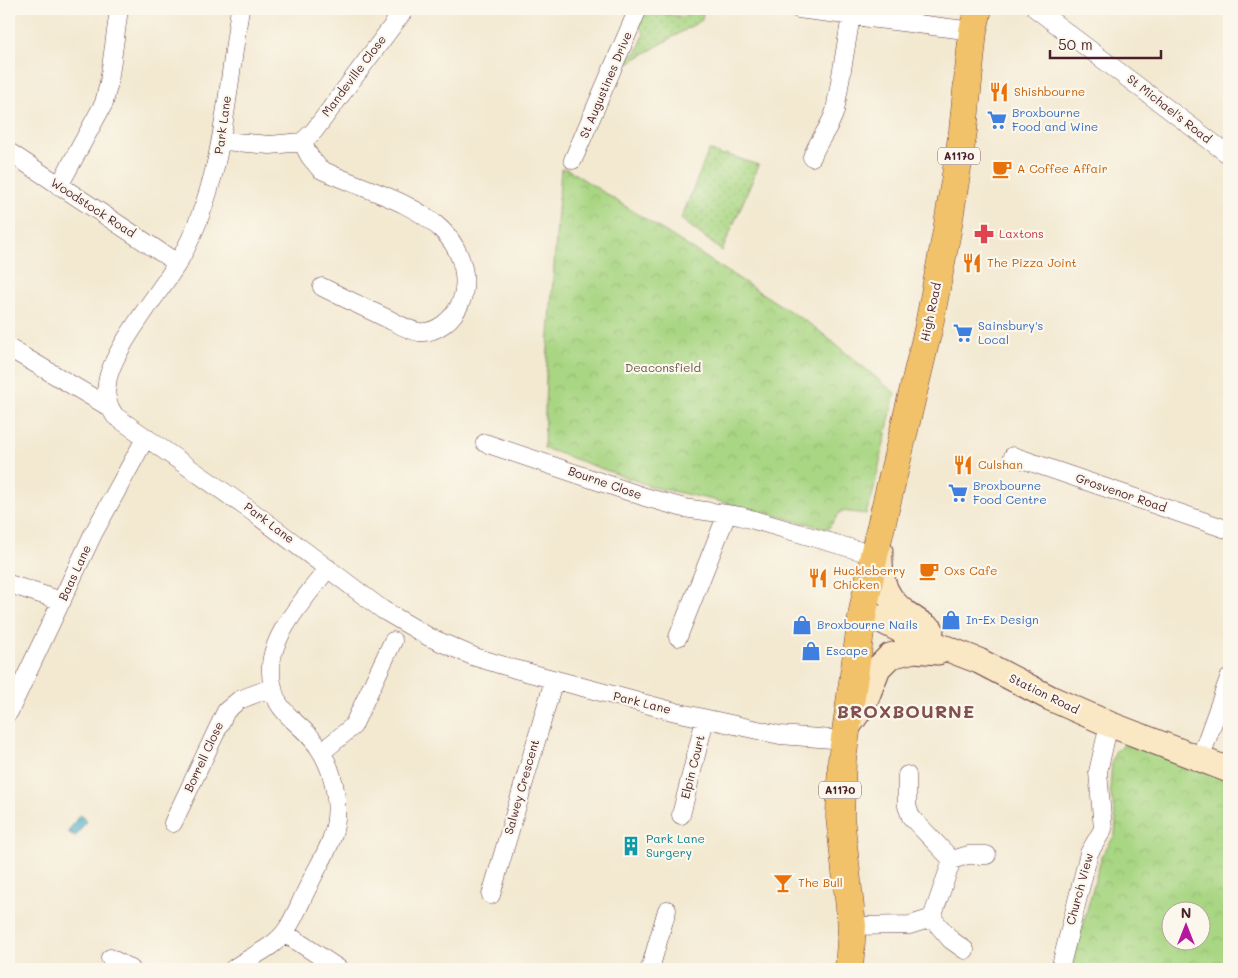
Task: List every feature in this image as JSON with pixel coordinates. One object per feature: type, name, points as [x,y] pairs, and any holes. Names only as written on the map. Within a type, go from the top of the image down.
[{"type":"main road","name":"High Road","points":[[863,611],[880,527],[934,303],[963,131],[976,20]]},
{"type":"main road","points":[[880,527],[880,568],[888,597],[898,608],[979,662]]},
{"type":"main road","points":[[863,611],[888,597]]},
{"type":"main road","name":"Station Road","points":[[863,611],[904,632],[979,662],[1050,698],[1109,724],[1229,770]]},
{"type":"main road","name":"A1170","points":[[849,969],[852,926],[840,817],[840,781],[863,611]]},
{"type":"main road","points":[[846,734],[864,704],[878,668],[890,656],[905,650],[928,650],[979,662]]},
{"type":"street","points":[[59,186],[104,103],[109,82],[119,9]]},
{"type":"street","name":"Park Lane","points":[[240,9],[222,141],[204,208],[193,236],[114,361],[107,383],[106,399],[109,407],[123,424],[218,486],[383,610],[429,637],[475,656],[554,680],[705,719],[780,734],[846,734]]},
{"type":"street","name":"Mandeville Close","points":[[302,142],[314,130],[405,9]]},
{"type":"street","name":"St Augustines Drive","points":[[573,160],[638,9]]},
{"type":"street","points":[[798,9],[851,16],[976,20]]},
{"type":"street","name":"St Michael's Road","points":[[1036,9],[1229,155]]},
{"type":"street","points":[[812,157],[818,140],[833,116],[851,16]]},
{"type":"street","points":[[222,141],[270,145],[302,142],[310,157],[320,169],[413,210],[435,224],[457,252],[465,284],[464,294],[454,314],[440,326],[420,332],[405,327],[322,288]]},
{"type":"street","name":"Woodstock Road","points":[[9,152],[177,263]]},
{"type":"street","points":[[9,348],[109,407]]},
{"type":"street","name":"Baas Lane","points":[[9,712],[94,534],[146,438]]},
{"type":"street","name":"Bourne Close","points":[[485,443],[645,497],[684,508],[727,514],[764,523],[874,555]]},
{"type":"street","name":"Grosvenor Road","points":[[1013,456],[1229,530]]},
{"type":"street","points":[[678,637],[727,514]]},
{"type":"street","points":[[232,969],[271,945],[285,933],[327,851],[335,823],[335,794],[329,766],[322,752],[284,711],[273,687],[271,664],[275,645],[328,568]]},
{"type":"street","points":[[9,584],[62,601]]},
{"type":"street","points":[[322,752],[354,726],[394,640]]},
{"type":"street","points":[[1200,759],[1229,678]]},
{"type":"street","name":"Salwey Crescent","points":[[491,895],[554,680]]},
{"type":"street","name":"Borrell Close","points":[[173,823],[226,711],[239,700],[273,687]]},
{"type":"street","name":"Elpin Court","points":[[681,815],[705,719]]},
{"type":"street","name":"Church View","points":[[1060,969],[1089,853],[1103,829],[1104,822],[1098,787],[1098,772],[1109,724]]},
{"type":"street","points":[[907,775],[906,806],[911,817],[952,860]]},
{"type":"street","points":[[952,860],[968,855],[987,855]]},
{"type":"street","points":[[932,918],[952,860]]},
{"type":"street","points":[[650,969],[668,910]]},
{"type":"street","points":[[852,926],[910,925],[932,918]]},
{"type":"street","points":[[932,918],[951,940],[965,950]]},
{"type":"street","points":[[285,933],[312,953],[339,969]]},
{"type":"street","points":[[110,958],[131,969]]},
{"type":"green space","points":[[660,9],[658,13],[684,17],[690,9],[703,12],[702,20],[620,68],[626,53],[628,57],[637,52],[644,34],[639,25],[644,11]]},
{"type":"green space","points":[[709,150],[723,156],[725,154],[759,165],[722,251],[681,219]]},
{"type":"green space","name":"Deaconsfield","points":[[561,169],[567,169],[813,326],[895,393],[873,493],[866,514],[841,511],[828,529],[727,503],[653,487],[544,448],[546,376]]},
{"type":"green space","points":[[1127,744],[1229,779],[1229,969],[1071,969],[1102,855],[1115,835],[1116,820],[1110,790],[1112,761],[1116,750]]},
{"type":"water","points":[[79,815],[87,820],[75,837],[68,832]]},
{"type":"place","name":"Shishbourne","points":[[999,92]]},
{"type":"place","name":"Broxbourne Food and Wine","points":[[997,120]]},
{"type":"place","name":"A Coffee Affair","points":[[1002,169]]},
{"type":"place","name":"Laxtons","points":[[984,234]]},
{"type":"place","name":"The Pizza Joint","points":[[972,263]]},
{"type":"place","name":"Sainsbury's Local","points":[[963,333]]},
{"type":"place","name":"Culshan","points":[[963,465]]},
{"type":"place","name":"Broxbourne Food Centre","points":[[958,493]]},
{"type":"place","name":"Oxs Cafe","points":[[929,571]]},
{"type":"place","name":"Huckleberry Chicken","points":[[818,578]]},
{"type":"place","name":"In-Ex Design","points":[[951,620]]},
{"type":"place","name":"Broxbourne Nails","points":[[802,625]]},
{"type":"place","name":"Escape","points":[[811,651]]},
{"type":"place","name":"Park Lane Surgery","points":[[631,846]]},
{"type":"place","name":"The Bull","points":[[783,883]]},
{"type":"district","name":"BROXBOURNE","points":[[906,712]]}]
